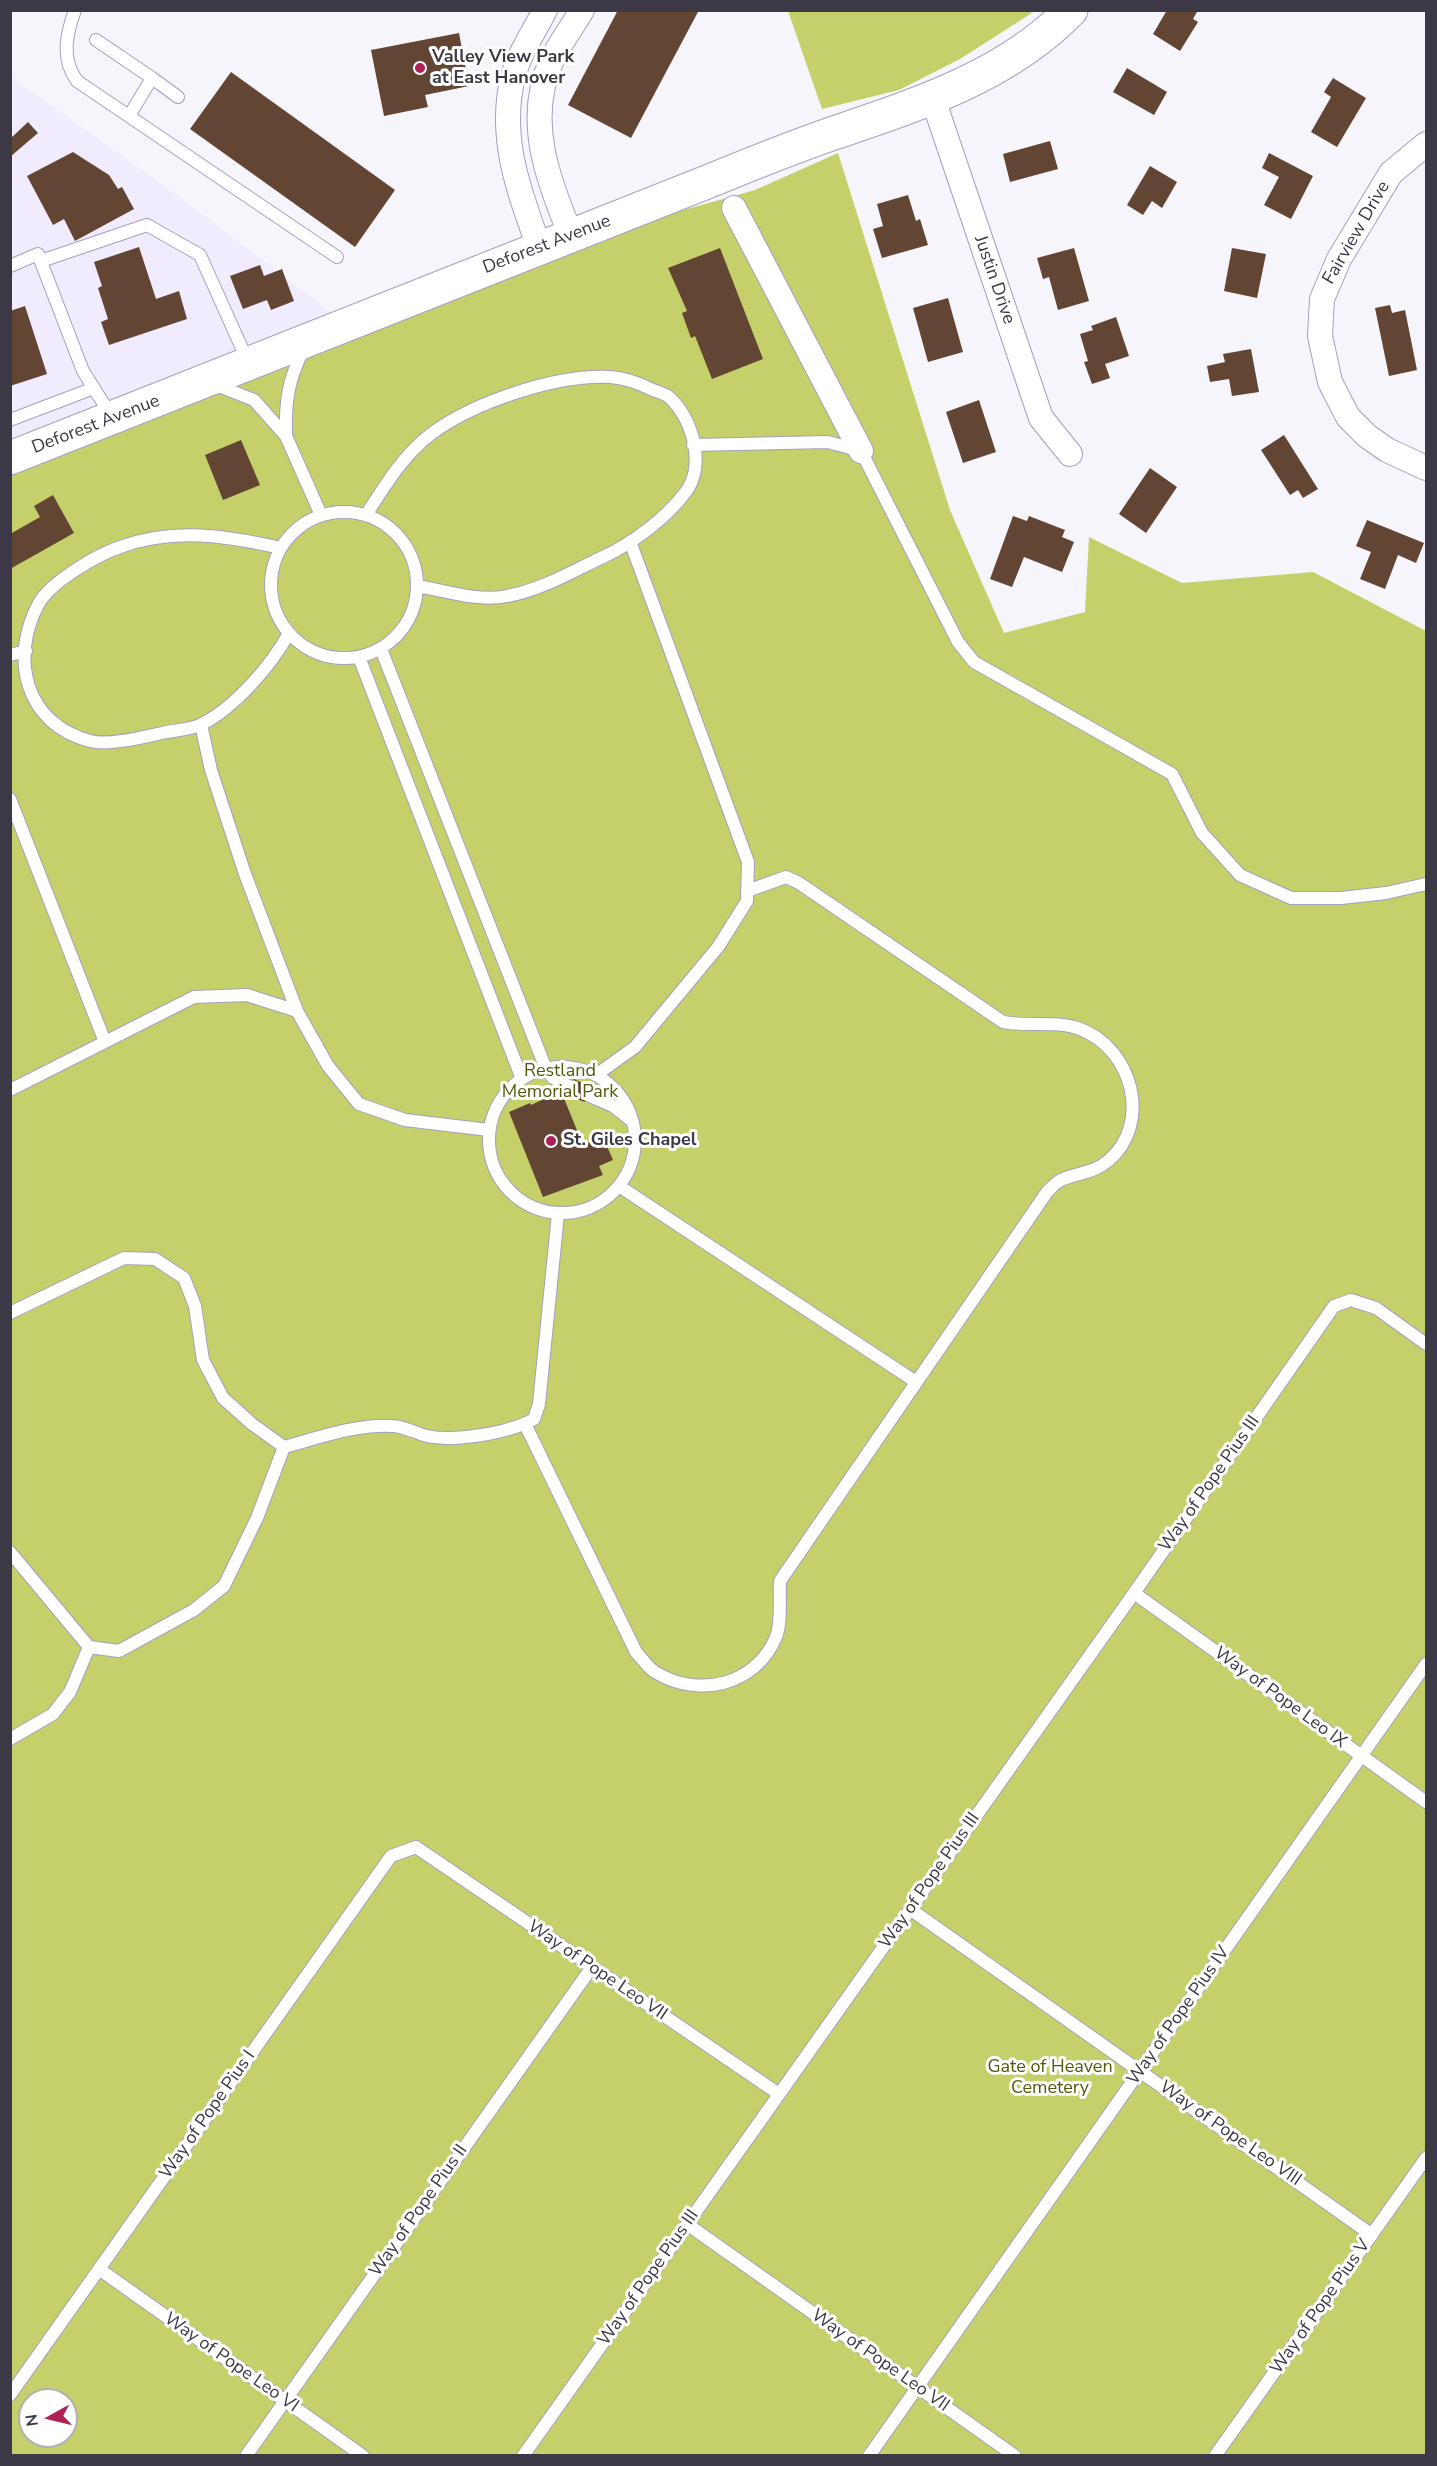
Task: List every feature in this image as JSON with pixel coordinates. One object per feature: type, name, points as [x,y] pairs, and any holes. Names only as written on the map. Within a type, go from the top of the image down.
[{"type":"street","points":[[539,247],[512,168],[507,132],[513,76],[522,51],[545,10]]},
{"type":"street","points":[[572,235],[544,164],[540,112],[543,85],[551,60],[582,10]]},
{"type":"street","name":"Deforest Avenue","points":[[10,458],[308,342],[539,247],[790,148],[933,99],[1014,56],[1054,28],[1071,10]]},
{"type":"street","name":"Justin Drive","points":[[933,99],[1041,418],[1070,454]]},
{"type":"street","name":"Fairview Drive","points":[[1426,144],[1391,173],[1339,259],[1322,299],[1320,336],[1330,382],[1348,417],[1380,446],[1426,468]]},
{"type":"street","points":[[734,208],[861,451]]},
{"type":"lane","points":[[75,10],[66,42],[70,71],[76,81],[338,257]]},
{"type":"lane","points":[[96,40],[178,97]]},
{"type":"lane","points":[[129,116],[152,78]]},
{"type":"lane","points":[[41,261],[147,225],[200,255],[249,365]]},
{"type":"lane","points":[[10,266],[38,254],[83,371],[112,418]]},
{"type":"lane","points":[[286,436],[285,405],[290,376],[308,342]]},
{"type":"lane","points":[[366,515],[390,477],[430,434],[477,408],[529,390],[570,380],[609,377],[634,381],[669,397],[689,426],[695,464],[686,492],[631,544],[530,590],[505,597],[467,595],[418,586]]},
{"type":"lane","points":[[207,382],[254,400],[286,436],[321,515]]},
{"type":"lane","points":[[10,420],[94,388]]},
{"type":"lane","points":[[693,445],[828,442],[861,451],[957,642],[974,662],[1172,774],[1202,833],[1240,875],[1291,898],[1352,897],[1386,893],[1426,884]]},
{"type":"lane","points":[[344,511],[366,515],[387,525],[404,542],[414,562],[418,586],[413,610],[400,633],[381,649],[359,657],[340,658],[321,655],[303,646],[289,633],[276,613],[271,589],[273,565],[281,548],[300,526],[321,515],[344,511]]},
{"type":"lane","points":[[281,548],[199,534],[161,536],[120,547],[69,574],[40,601],[27,637],[24,676],[39,709],[58,728],[92,742],[137,739],[201,725],[247,689],[278,653],[289,633]]},
{"type":"lane","points":[[596,1075],[635,1047],[718,946],[747,901],[748,862],[631,544]]},
{"type":"lane","points":[[381,649],[546,1069],[554,1078],[569,1086]]},
{"type":"lane","points":[[10,655],[26,651]]},
{"type":"lane","points":[[359,657],[522,1079]]},
{"type":"lane","points":[[201,725],[211,770],[245,874],[297,1011],[328,1066],[358,1104],[405,1120],[489,1130]]},
{"type":"lane","points":[[10,799],[105,1042]]},
{"type":"lane","points":[[525,1424],[636,1652],[654,1672],[687,1686],[729,1683],[760,1664],[777,1635],[780,1581],[1047,1192],[1060,1180],[1083,1175],[1108,1161],[1124,1141],[1132,1116],[1132,1088],[1122,1063],[1106,1044],[1080,1029],[1051,1024],[1024,1026],[1002,1022],[799,883],[786,877],[747,891]]},
{"type":"lane","points":[[10,1090],[194,997],[247,995],[297,1011]]},
{"type":"lane","points":[[574,1068],[596,1075],[615,1089],[629,1110],[635,1134],[633,1159],[619,1186],[606,1200],[583,1211],[558,1214],[534,1208],[513,1195],[498,1175],[490,1153],[489,1130],[496,1107],[510,1089],[522,1079],[546,1069],[574,1068]]},
{"type":"lane","points":[[591,1095],[613,1106],[632,1121]]},
{"type":"lane","points":[[619,1186],[916,1382]]},
{"type":"lane","points":[[10,1313],[124,1258],[155,1259],[184,1278],[195,1306],[203,1360],[223,1398],[252,1424],[284,1447],[364,1428],[393,1426],[429,1436],[480,1435],[517,1429],[534,1419],[538,1404],[558,1214]]},
{"type":"lane","name":"Way of Pope Pius III","points":[[524,2456],[1334,1306],[1351,1300],[1376,1308],[1426,1344]]},
{"type":"lane","points":[[10,1552],[89,1647],[119,1651],[194,1610],[224,1586],[257,1518],[284,1447]]},
{"type":"lane","name":"Way of Pope Leo IX","points":[[1134,1593],[1426,1802]]},
{"type":"lane","points":[[10,1739],[53,1714],[70,1692],[89,1647]]},
{"type":"lane","name":"Way of Pope Pius IV","points":[[869,2456],[916,2386],[1426,1664]]},
{"type":"lane","name":"Way of Pope Leo VII","points":[[416,1847],[778,2094]]},
{"type":"lane","name":"Way of Pope Pius I","points":[[10,2396],[391,1856],[416,1847]]},
{"type":"lane","name":"Way of Pope Leo VIII","points":[[910,1909],[1372,2235]]},
{"type":"lane","name":"Way of Pope Pius II","points":[[246,2456],[592,1967]]},
{"type":"lane","name":"Way of Pope Pius V","points":[[1215,2456],[1426,2158]]},
{"type":"lane","name":"Way of Pope Leo VII","points":[[687,2224],[1015,2456]]},
{"type":"lane","name":"Way of Pope Leo VI","points":[[99,2270],[363,2456]]},
{"type":"shaded area","points":[[11,77],[180,197],[349,326],[11,455]]},
{"type":"green space","points":[[788,11],[1029,11],[1032,13],[960,59],[899,90],[822,109]]},
{"type":"green space","points":[[838,153],[950,510],[1004,633],[1085,612],[1089,537],[1182,583],[1313,572],[1426,631],[1426,2455],[11,2456],[11,455],[522,255],[755,190]]},
{"type":"building","points":[[618,10],[699,10],[631,138],[568,105]]},
{"type":"building","points":[[1167,10],[1198,10],[1193,19],[1198,22],[1180,51],[1153,34]]},
{"type":"building","name":"Valley View Park at East Hanover","points":[[459,33],[469,86],[425,95],[428,107],[384,116],[371,50]]},
{"type":"building","points":[[1127,68],[1167,92],[1154,115],[1113,92]]},
{"type":"building","points":[[231,72],[395,190],[355,247],[190,129]]},
{"type":"building","points":[[1333,78],[1366,98],[1337,147],[1311,132],[1331,97],[1324,92]]},
{"type":"building","points":[[28,122],[38,133],[10,157],[10,139]]},
{"type":"building","points":[[1050,141],[1058,169],[1010,182],[1003,154]]},
{"type":"building","points":[[73,152],[109,175],[118,189],[122,187],[134,209],[75,241],[64,219],[53,225],[27,176]]},
{"type":"building","points":[[1269,153],[1313,176],[1291,219],[1264,205],[1279,177],[1262,168]]},
{"type":"building","points":[[1150,166],[1177,182],[1162,208],[1152,201],[1143,215],[1127,205]]},
{"type":"building","points":[[908,195],[916,221],[920,219],[928,245],[882,258],[873,229],[883,226],[877,204]]},
{"type":"building","points":[[139,247],[156,299],[179,291],[187,319],[109,345],[101,322],[108,319],[98,288],[102,286],[94,262]]},
{"type":"building","points":[[720,248],[763,359],[712,379],[695,336],[691,338],[682,313],[687,311],[668,268]]},
{"type":"building","points":[[1074,248],[1089,301],[1058,310],[1049,277],[1043,279],[1037,258]]},
{"type":"building","points":[[1232,248],[1266,254],[1257,298],[1224,291]]},
{"type":"building","points":[[260,265],[264,276],[282,269],[294,301],[271,310],[267,300],[243,309],[230,276]]},
{"type":"building","points":[[948,298],[963,352],[928,362],[913,308]]},
{"type":"building","points":[[1390,305],[1392,313],[1405,310],[1417,370],[1389,376],[1375,308]]},
{"type":"building","points":[[25,306],[47,374],[10,386],[10,311]]},
{"type":"building","points":[[1116,317],[1129,356],[1105,364],[1110,378],[1092,384],[1084,362],[1088,361],[1080,334],[1093,330],[1091,326]]},
{"type":"building","points":[[1251,349],[1259,392],[1232,396],[1229,379],[1210,382],[1207,366],[1225,362],[1223,354]]},
{"type":"building","points":[[979,400],[996,452],[963,463],[946,412]]},
{"type":"building","points":[[1284,435],[1318,489],[1303,498],[1298,490],[1290,495],[1261,450]]},
{"type":"building","points":[[241,440],[260,485],[223,500],[205,455]]},
{"type":"building","points":[[1150,468],[1177,487],[1146,533],[1119,514]]},
{"type":"building","points":[[53,495],[74,533],[10,569],[10,534],[40,517],[34,506]]},
{"type":"building","points":[[1013,516],[1027,521],[1029,516],[1065,530],[1062,537],[1074,542],[1062,572],[1024,557],[1012,587],[990,579]]},
{"type":"building","points":[[1367,520],[1424,543],[1416,563],[1398,555],[1385,589],[1360,579],[1371,552],[1356,546]]},
{"type":"building","points":[[572,1078],[594,1089],[588,1088],[583,1092],[585,1102],[565,1095],[577,1089],[576,1082]]},
{"type":"building","name":"St. Giles Chapel","points":[[561,1091],[583,1145],[603,1137],[613,1160],[599,1166],[603,1175],[543,1197],[509,1112]]},
{"type":"place","name":"Valley View Park at East Hanover","points":[[420,68]]},
{"type":"place","name":"St. Giles Chapel","points":[[551,1141]]},
{"type":"park label","name":"Restland Memorial Park","points":[[560,1082]]},
{"type":"park label","name":"Gate of Heaven Cemetery","points":[[1050,2078]]}]
